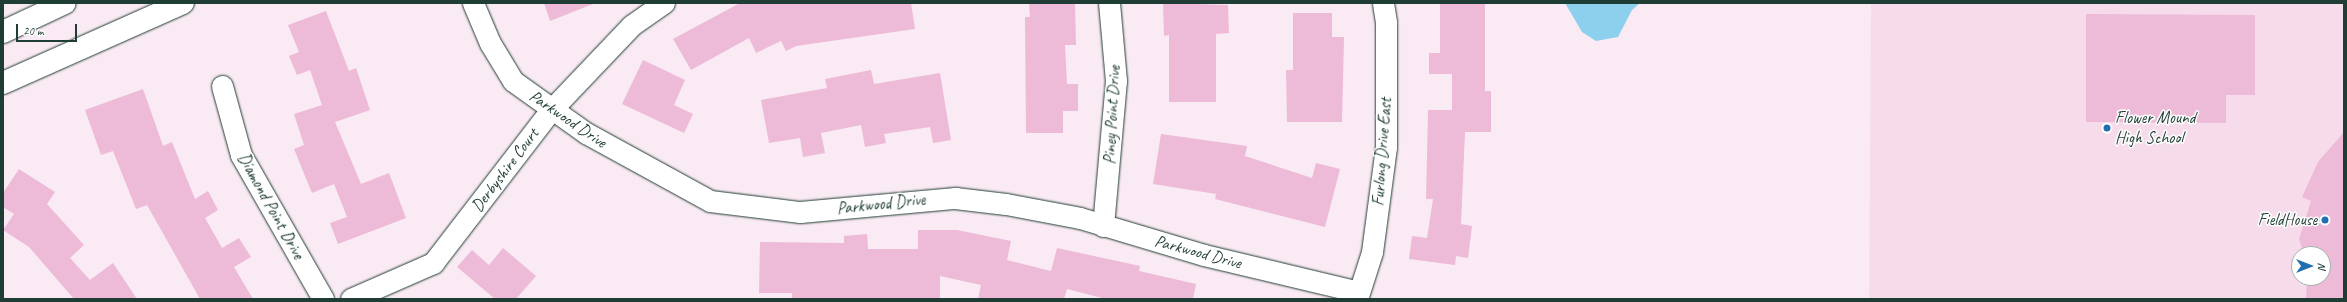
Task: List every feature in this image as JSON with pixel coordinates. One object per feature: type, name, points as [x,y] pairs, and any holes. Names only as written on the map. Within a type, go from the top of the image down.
[{"type":"main road","points":[[3,32],[65,3]]},
{"type":"main road","points":[[3,83],[183,3]]},
{"type":"street","name":"Parkwood Drive","points":[[473,3],[490,43],[513,81],[551,110],[629,158],[710,201],[800,212],[955,198],[1080,218],[1204,255],[1358,295]]},
{"type":"street","name":"Derbyshire Court","points":[[351,299],[433,263],[551,110],[632,25],[664,3]]},
{"type":"street","name":"Piney Point Drive","points":[[1103,226],[1116,81],[1108,3]]},
{"type":"street","name":"Furlong Drive East","points":[[1358,295],[1372,252],[1386,154],[1386,22],[1383,3]]},
{"type":"street","name":"Diamond Point Drive","points":[[222,86],[241,155],[323,299]]},
{"type":"shaded area","name":"Flower Mound High School","points":[[1871,3],[2344,3],[2344,299],[1869,299]]},
{"type":"water","points":[[1565,3],[1640,3],[1632,10],[1618,37],[1596,41],[1582,32]]},
{"type":"building","points":[[544,3],[593,3],[593,4],[550,21]]},
{"type":"building","points":[[740,3],[911,3],[915,29],[796,46],[786,51],[781,41],[756,53],[749,38],[691,70],[673,39]]},
{"type":"building","points":[[1029,3],[1075,3],[1076,45],[1065,45],[1067,84],[1078,84],[1078,111],[1063,111],[1063,133],[1026,133],[1025,17],[1030,17]]},
{"type":"building","points":[[1163,3],[1228,5],[1229,33],[1216,34],[1216,102],[1169,102],[1169,35],[1164,36]]},
{"type":"building","points":[[1440,3],[1485,3],[1485,91],[1491,91],[1491,132],[1465,132],[1461,224],[1472,226],[1468,258],[1456,256],[1455,265],[1409,259],[1412,236],[1427,238],[1433,199],[1426,199],[1428,110],[1452,110],[1452,74],[1429,74],[1429,53],[1440,53]]},
{"type":"building","points":[[326,11],[349,71],[356,68],[370,110],[335,122],[361,184],[389,173],[406,218],[338,244],[330,223],[347,217],[334,184],[312,193],[294,149],[304,145],[294,114],[322,105],[310,70],[297,75],[289,56],[299,52],[288,25]]},
{"type":"building","points":[[1293,13],[1332,13],[1332,37],[1344,37],[1342,122],[1287,122],[1286,70],[1293,70]]},
{"type":"building","points":[[2086,14],[2255,15],[2255,95],[2226,95],[2226,123],[2086,122]]},
{"type":"building","points":[[643,60],[685,80],[674,105],[693,114],[684,133],[622,104]]},
{"type":"building","points":[[871,70],[874,84],[940,73],[951,140],[933,143],[930,127],[884,134],[886,143],[865,147],[861,125],[821,133],[825,153],[803,157],[800,138],[769,143],[761,100],[827,88],[825,79]]},
{"type":"building","points":[[143,89],[163,146],[172,142],[195,199],[208,191],[218,210],[205,218],[222,248],[239,238],[251,257],[234,267],[253,299],[200,299],[147,205],[136,209],[113,151],[101,155],[85,110]]},
{"type":"building","name":"FieldHouse","points":[[2344,132],[2344,299],[2306,299],[2307,286],[2331,286],[2331,246],[2301,246],[2299,239],[2311,201],[2302,197],[2318,162]]},
{"type":"building","points":[[1161,134],[1247,146],[1245,156],[1312,178],[1316,163],[1340,169],[1325,227],[1215,199],[1216,194],[1153,184]]},
{"type":"building","points":[[19,169],[55,192],[47,204],[84,245],[70,258],[90,280],[113,263],[137,299],[74,299],[29,247],[3,230],[14,214],[3,207],[3,193]]},
{"type":"building","points":[[918,230],[957,230],[1011,241],[1007,260],[1051,271],[1057,248],[1140,266],[1139,271],[1196,284],[1193,299],[1106,299],[1067,289],[1064,299],[978,299],[981,285],[940,276],[940,299],[792,299],[792,293],[759,293],[760,242],[844,243],[844,236],[867,234],[868,249],[918,249]]},
{"type":"building","points":[[503,248],[536,276],[516,299],[495,299],[457,267],[472,250],[489,265]]},
{"type":"place","name":"Flower Mound High School","points":[[2107,128]]},
{"type":"place","name":"FieldHouse","points":[[2325,220]]}]
